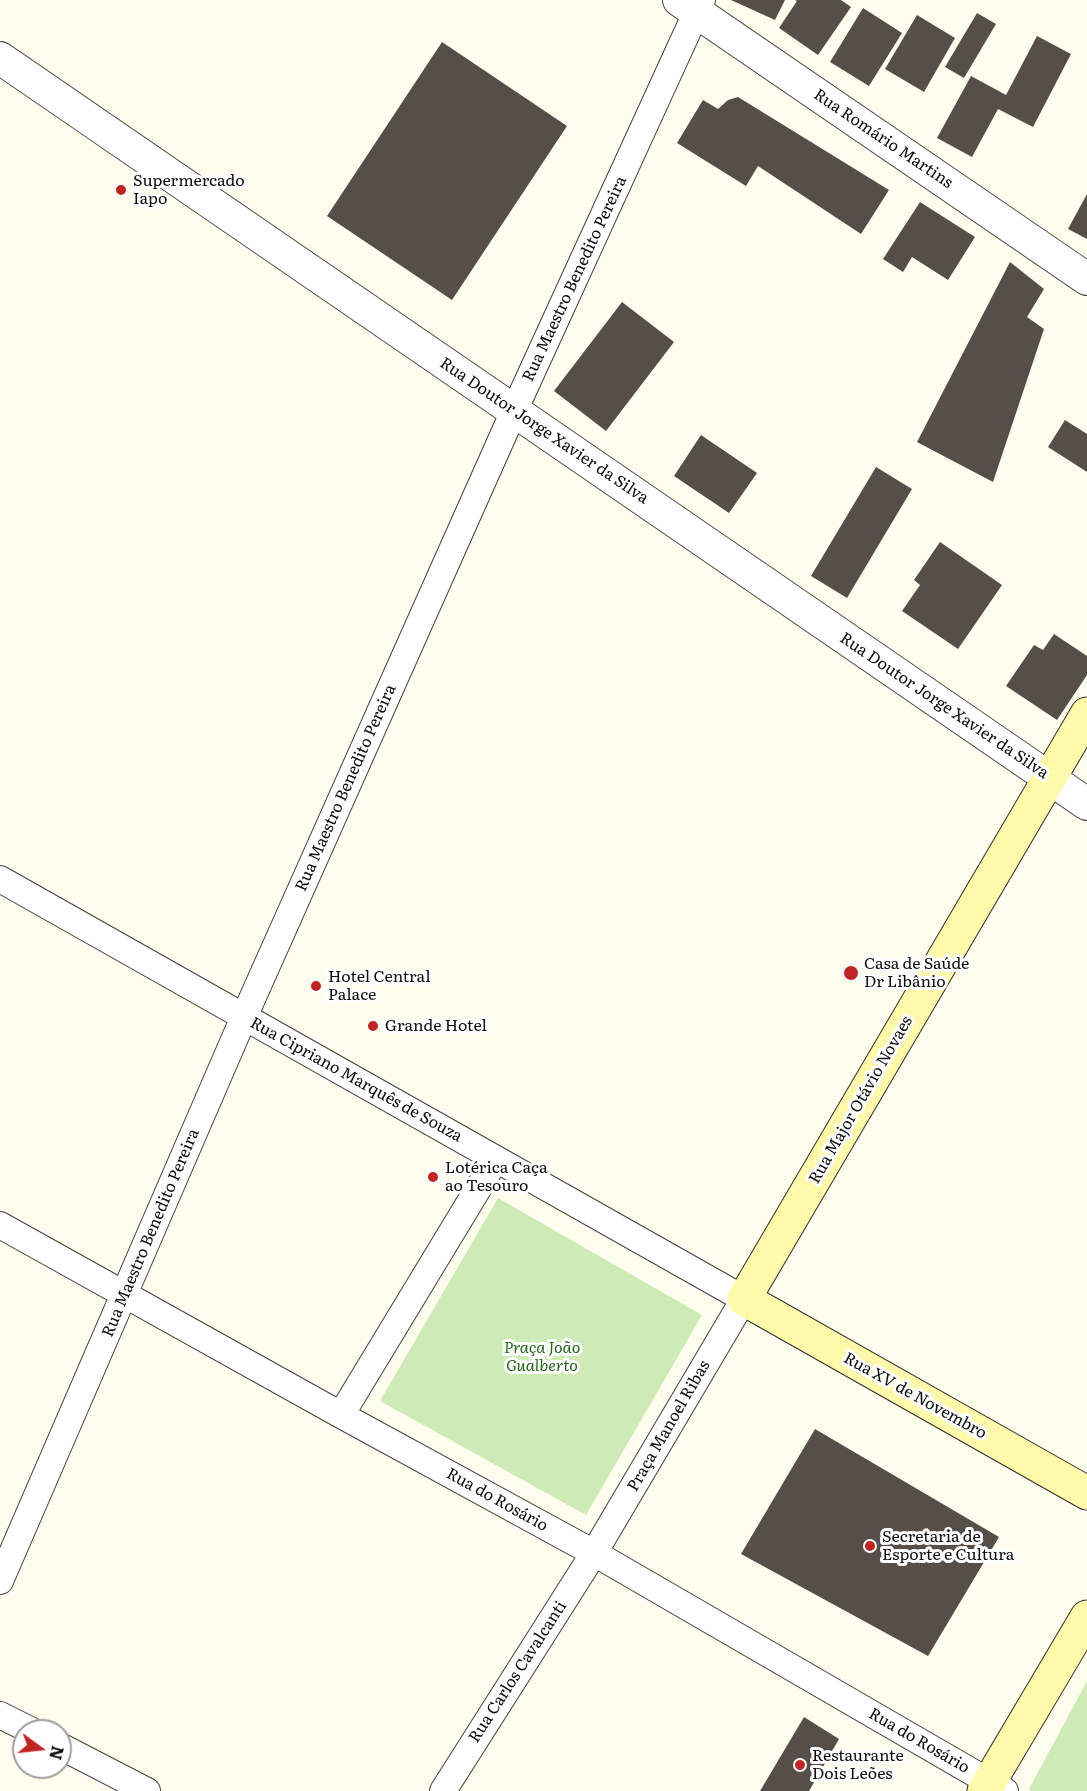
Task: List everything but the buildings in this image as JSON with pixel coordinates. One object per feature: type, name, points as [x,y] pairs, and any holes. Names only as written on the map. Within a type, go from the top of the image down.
[{"type":"main road","name":"Rua Major Otávio Novaes","points":[[744,1299],[1087,714]]},
{"type":"main road","name":"Rua XV de Novembro","points":[[744,1299],[1087,1493]]},
{"type":"main road","points":[[993,1788],[1087,1617]]},
{"type":"street","name":"Rua Romário Martins","points":[[693,4],[1087,279]]},
{"type":"street","name":"Rua Maestro Benedito Pereira","points":[[0,1581],[244,1017],[693,4]]},
{"type":"street","name":"Rua Doutor Jorge Xavier da Silva","points":[[0,58],[1087,804]]},
{"type":"street","name":"Rua Cipriano Marquês de Souza","points":[[0,879],[744,1299]]},
{"type":"street","points":[[341,1415],[496,1159]]},
{"type":"street","name":"Rua do Rosário","points":[[0,1225],[594,1553],[993,1788]]},
{"type":"street","name":"Praça Manoel Ribas","points":[[594,1553],[744,1299]]},
{"type":"street","name":"Rua Carlos Cavalcanti","points":[[443,1791],[594,1553]]},
{"type":"street","points":[[72,1752],[147,1791]]},
{"type":"green space","name":"Praça João Gualberto","points":[[498,1198],[702,1315],[586,1515],[380,1401]]},
{"type":"green space","points":[[1087,1681],[1087,1791],[1031,1791],[1029,1789]]},
{"type":"place","name":"Supermercado Iapo","points":[[121,190]]},
{"type":"place","name":"Casa de Saúde Dr Libânio","points":[[851,973]]},
{"type":"place","name":"Hotel Central Palace","points":[[316,986]]},
{"type":"place","name":"Grande Hotel","points":[[373,1026]]},
{"type":"place","name":"Lotérica Caça ao Tesouro","points":[[433,1177]]},
{"type":"place","name":"Secretaria de Esporte e Cultura","points":[[870,1546]]},
{"type":"place","name":"Restaurante Dois Leões","points":[[800,1765]]}]
